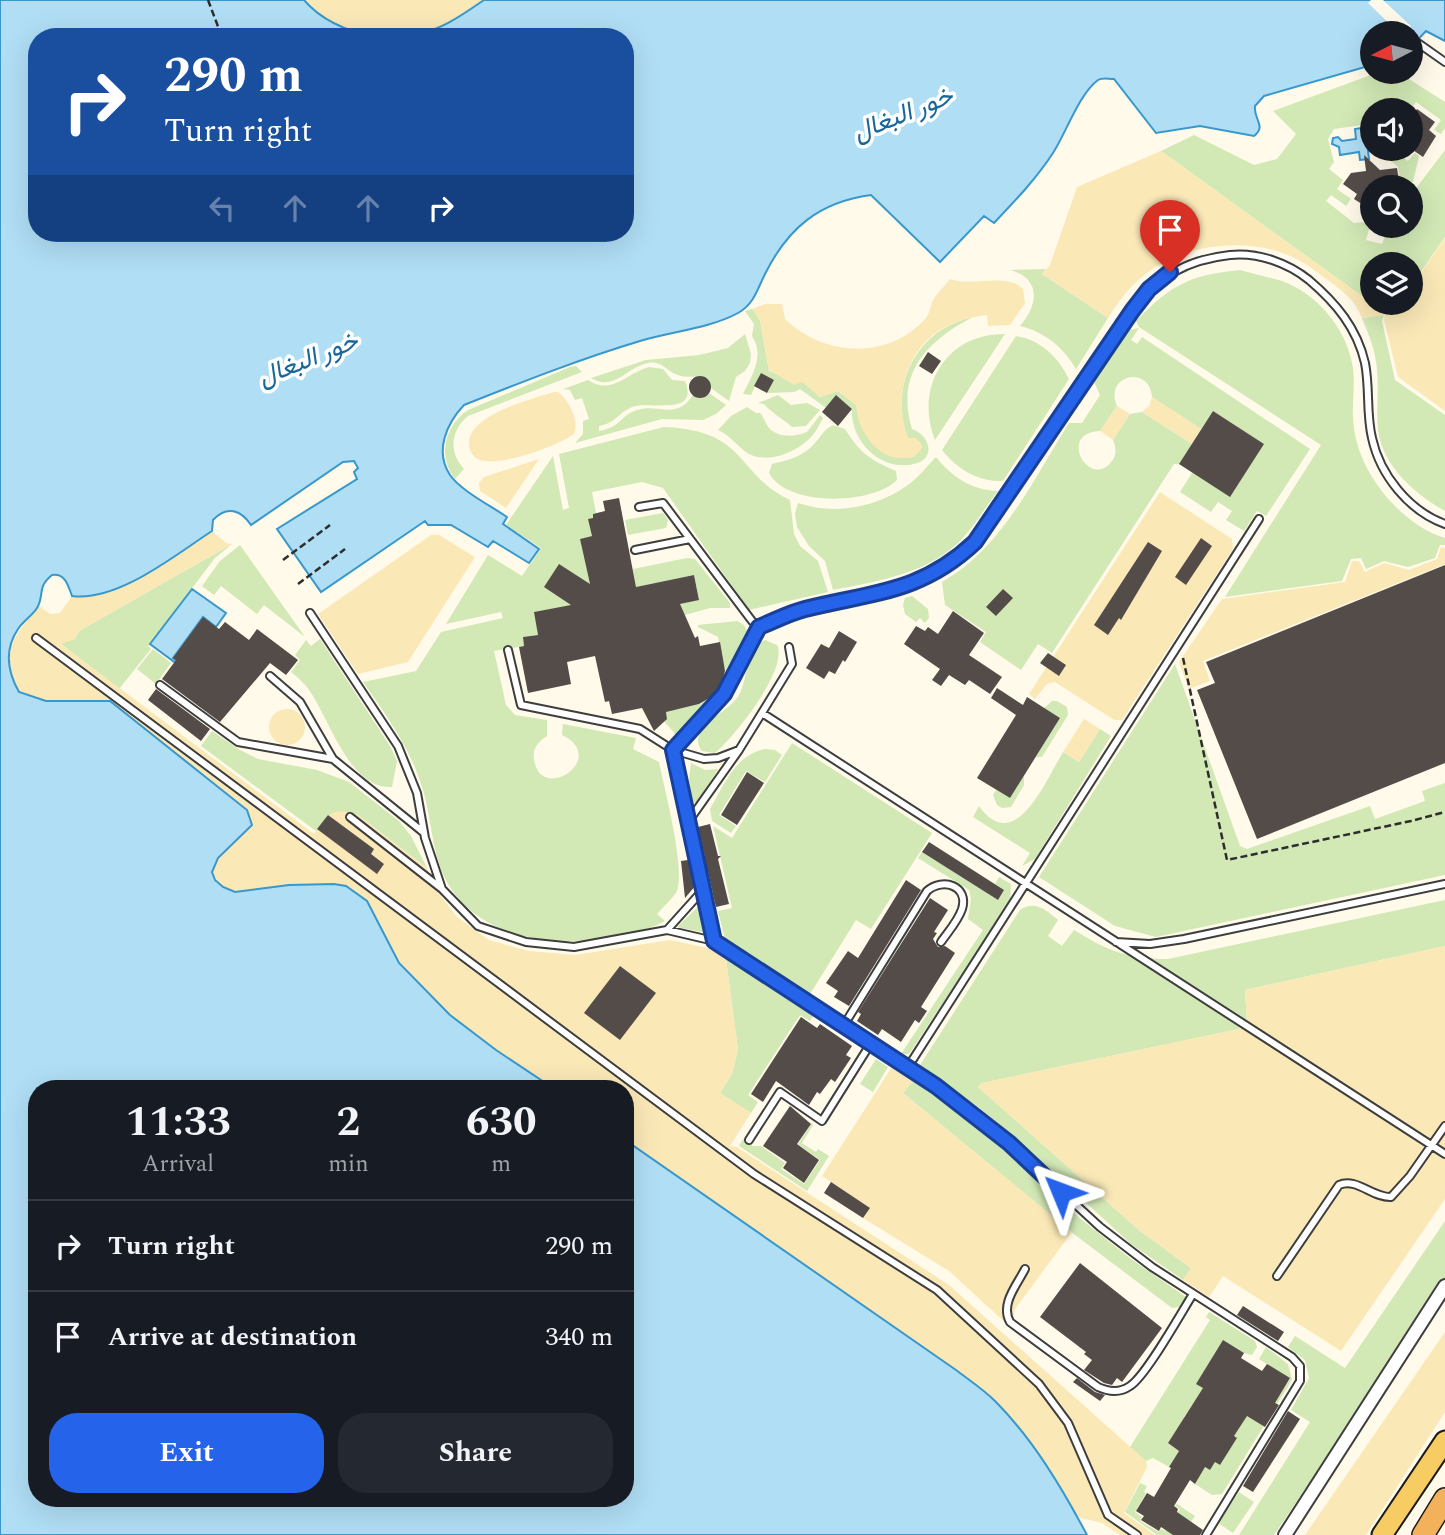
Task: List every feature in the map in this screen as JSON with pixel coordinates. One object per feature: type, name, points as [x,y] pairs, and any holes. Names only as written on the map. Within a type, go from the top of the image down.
[{"type":"highway","points":[[1423,1535],[1445,1499]]},
{"type":"main road","points":[[1382,1535],[1445,1441]]},
{"type":"street","points":[[1285,1535],[1445,1286]]},
{"type":"lane","points":[[1423,47],[1445,62]]},
{"type":"lane","points":[[673,750],[724,694],[759,627],[802,610],[902,587],[936,573],[958,559],[975,542],[1149,289],[1170,272],[1204,258],[1241,254],[1272,259],[1300,272],[1345,315],[1364,361],[1371,436],[1381,464],[1403,496],[1433,520],[1445,524]]},
{"type":"lane","points":[[639,507],[663,502],[759,627]]},
{"type":"lane","points":[[908,1067],[1259,519]]},
{"type":"lane","points":[[635,550],[690,539]]},
{"type":"lane","points":[[310,613],[398,746],[418,793],[424,832],[442,889]]},
{"type":"lane","points":[[36,638],[628,1080]]},
{"type":"lane","points":[[688,822],[739,750],[792,664],[789,647]]},
{"type":"lane","points":[[508,650],[521,705],[640,729],[673,750],[704,760],[739,750]]},
{"type":"lane","points":[[270,676],[300,702],[333,759],[424,832]]},
{"type":"lane","points":[[160,685],[238,742],[333,759]]},
{"type":"lane","points":[[762,713],[1445,1154]]},
{"type":"lane","points":[[673,750],[714,941]]},
{"type":"lane","points":[[350,817],[442,889],[478,926],[526,942],[574,947],[667,930],[714,941],[936,1086],[1009,1143],[1100,1227],[1152,1267],[1292,1357],[1300,1366],[1300,1381],[1206,1535]]},
{"type":"lane","points":[[844,1025],[928,891],[939,883],[945,883],[957,888],[963,901],[960,914],[941,942]]},
{"type":"lane","points":[[1114,942],[1150,944],[1184,939],[1445,884]]},
{"type":"lane","points":[[667,930],[703,890]]},
{"type":"lane","points":[[749,1140],[780,1093],[822,1121],[871,1043]]},
{"type":"lane","points":[[634,1084],[754,1174],[937,1290],[1039,1384],[1068,1423],[1108,1515],[1137,1535]]},
{"type":"lane","points":[[1277,1276],[1339,1185],[1345,1182],[1354,1184],[1384,1197],[1391,1197],[1410,1176],[1445,1126]]},
{"type":"lane","points":[[1025,1269],[1007,1304],[1006,1314],[1010,1322],[1098,1387],[1110,1391],[1122,1390],[1137,1380],[1193,1294]]},
{"type":"path","points":[[208,0],[219,28]]},
{"type":"path","points":[[283,560],[330,525]]},
{"type":"path","points":[[298,584],[345,549]]},
{"type":"path","points":[[1180,643],[1227,860],[1445,812]]},
{"type":"green space","points":[[1360,79],[1360,84],[1417,84],[1445,102],[1445,128],[1441,134],[1434,130],[1441,120],[1423,107],[1423,98],[1360,98],[1360,125],[1334,129],[1328,139],[1334,162],[1329,169],[1343,180],[1337,189],[1351,199],[1346,206],[1331,195],[1326,201],[1354,223],[1360,222],[1360,238],[1382,244],[1384,238],[1423,238],[1423,179],[1445,150],[1445,237],[1423,269],[1423,252],[1360,252],[1360,295],[1161,151],[1194,135],[1254,165],[1277,159],[1296,134],[1273,111]]},
{"type":"green space","points":[[1391,161],[1418,161],[1415,175],[1399,175],[1398,167]]},
{"type":"green space","points":[[1046,269],[1042,274],[1108,318],[1076,369],[1052,342],[1037,332],[1020,326],[1031,310],[1034,293],[1028,280],[1010,270]]},
{"type":"green space","points":[[1240,270],[1295,287],[1328,313],[1343,337],[1352,363],[1354,430],[1366,466],[1379,488],[1396,507],[1419,526],[1445,538],[1445,545],[1440,545],[1435,558],[1408,567],[1384,561],[1366,569],[1361,558],[1351,559],[1342,581],[1225,597],[1321,445],[1139,327],[1136,321],[1171,290],[1182,284],[1207,275]]},
{"type":"green space","points":[[752,309],[760,320],[769,371],[803,382],[820,397],[838,391],[857,405],[862,426],[874,444],[882,451],[902,457],[913,457],[922,447],[920,442],[908,439],[903,419],[905,380],[912,362],[936,334],[953,323],[973,317],[956,326],[929,348],[912,375],[908,391],[908,409],[912,429],[927,441],[926,457],[914,464],[902,465],[879,459],[862,443],[856,432],[852,409],[837,396],[826,408],[800,389],[794,392],[767,393],[774,380],[761,373],[751,395],[743,394],[757,358],[756,343],[752,336],[754,324],[745,311]]},
{"type":"green space","points":[[1384,315],[1382,321],[1395,380],[1445,415],[1445,511],[1412,488],[1386,456],[1377,422],[1376,363],[1362,318]]},
{"type":"green space","points":[[1139,328],[1131,340],[1137,344],[1142,337],[1310,449],[1266,516],[1257,511],[1244,531],[1226,520],[1232,511],[1218,502],[1211,512],[1180,492],[1192,473],[1264,444],[1213,411],[1201,429],[1152,397],[1144,380],[1136,377],[1121,381],[1114,395],[1117,406],[1100,431],[1087,434],[1080,441],[1081,458],[1087,465],[1095,469],[1103,468],[1112,461],[1116,451],[1113,440],[1130,414],[1142,412],[1192,444],[1179,464],[1174,464],[1052,653],[1038,644],[1021,670],[980,642],[986,632],[945,605],[942,582],[963,568],[999,532],[1015,511],[1069,423],[1082,423],[1100,395],[1094,382],[1128,330]]},
{"type":"green space","points":[[745,334],[751,354],[750,363],[745,371],[736,377],[729,401],[711,388],[706,378],[678,375],[653,362],[640,365],[607,382],[591,378],[646,360],[699,355],[728,348]]},
{"type":"green space","points":[[1005,334],[935,440],[929,401],[932,383],[940,367],[951,353],[966,343],[984,336]]},
{"type":"green space","points":[[1016,336],[1033,341],[1048,351],[1069,379],[1003,481],[994,481],[977,477],[961,468],[942,450]]},
{"type":"green space","points":[[576,366],[582,372],[468,416],[455,434],[455,456],[464,469],[455,479],[449,470],[445,451],[449,433],[460,416],[468,410]]},
{"type":"green space","points":[[649,367],[663,369],[672,380],[685,381],[688,392],[685,400],[679,404],[632,407],[609,423],[599,426],[599,431],[612,427],[637,410],[680,407],[693,395],[703,397],[709,393],[726,405],[703,420],[662,419],[575,443],[583,434],[583,421],[589,419],[582,398],[575,400],[570,390],[563,389],[588,380],[604,386],[612,384]]},
{"type":"green space","points":[[778,395],[791,405],[807,403],[820,410],[806,426],[792,427],[764,404],[758,403]]},
{"type":"green space","points":[[747,407],[760,413],[769,428],[782,435],[792,436],[807,432],[820,415],[823,418],[813,435],[791,452],[774,457],[757,457],[718,430],[731,416]]},
{"type":"green space","points":[[833,425],[845,429],[866,455],[896,471],[897,480],[869,494],[830,499],[793,492],[779,484],[769,473],[772,464],[805,452]]},
{"type":"green space","points":[[664,427],[693,430],[712,436],[729,446],[766,485],[790,500],[794,534],[800,546],[818,561],[828,592],[749,610],[663,488],[642,482],[592,492],[596,513],[589,519],[592,536],[580,539],[592,593],[584,603],[535,612],[538,635],[523,637],[524,646],[494,651],[506,705],[515,715],[547,720],[547,736],[535,748],[534,759],[539,772],[548,778],[558,778],[568,773],[576,765],[579,755],[575,745],[562,735],[563,724],[636,738],[633,749],[659,762],[677,849],[679,882],[676,893],[657,914],[665,921],[629,934],[571,941],[541,939],[513,933],[487,922],[465,905],[447,882],[438,859],[425,796],[416,770],[396,731],[363,682],[416,671],[441,632],[503,618],[501,612],[446,624],[488,555],[522,576],[541,548],[506,525],[553,456],[563,510],[569,508],[559,454]]},
{"type":"green space","points":[[936,457],[963,481],[979,488],[998,491],[971,528],[949,551],[918,568],[885,579],[833,590],[825,561],[809,546],[797,527],[795,514],[798,503],[843,509],[873,503],[913,481]]},
{"type":"green space","points":[[663,513],[668,520],[666,528],[628,535],[625,520]]},
{"type":"green space","points":[[232,544],[215,558],[148,646],[151,649],[119,689],[60,643],[75,639],[79,631]]},
{"type":"green space","points":[[240,545],[305,637],[264,605],[257,614],[221,586],[214,595],[202,586],[220,561]]},
{"type":"green space","points":[[687,558],[695,559],[730,603],[730,608],[710,608],[685,615],[658,614],[699,599],[694,575],[636,587],[633,569]]},
{"type":"green space","points":[[912,596],[928,609],[929,618],[925,623],[920,618],[916,622],[905,614],[905,598]]},
{"type":"green space","points":[[737,621],[744,625],[748,633],[725,671],[718,637],[698,625]]},
{"type":"green space","points":[[320,639],[390,746],[397,761],[392,787],[378,785],[365,778],[354,767],[344,754],[311,692],[291,672],[300,660],[295,655],[306,640],[311,646]]},
{"type":"green space","points":[[765,640],[777,645],[779,656],[768,686],[724,745],[715,753],[702,751],[698,743],[699,736],[709,722],[737,698],[753,650]]},
{"type":"green space","points":[[153,649],[171,663],[156,684],[137,669]]},
{"type":"green space","points":[[1175,664],[1240,846],[1247,849],[1370,806],[1375,819],[1425,801],[1422,791],[1445,783],[1445,875],[1156,937],[1115,926],[1039,877]]},
{"type":"green space","points":[[660,683],[679,709],[707,700],[683,733],[676,735],[664,721],[667,718]]},
{"type":"green space","points":[[1052,701],[1067,707],[1068,715],[1042,757],[1036,757],[1060,718],[1044,708]]},
{"type":"green space","points":[[1100,729],[1111,736],[1035,859],[1022,866],[1030,853],[973,817],[979,806],[992,819],[1005,823],[1017,819],[1038,795],[1063,752],[1079,762]]},
{"type":"green space","points":[[212,731],[258,759],[317,770],[349,782],[399,821],[411,836],[427,868],[358,815],[328,815],[316,831],[201,746]]},
{"type":"green space","points":[[792,743],[932,833],[871,929],[856,920],[810,994],[725,939],[718,911],[732,908],[713,826],[732,838]]},
{"type":"green space","points":[[775,750],[782,755],[765,782],[746,771],[719,815],[736,826],[731,833],[712,821],[710,809],[738,764],[755,752]]},
{"type":"green space","points":[[691,763],[705,770],[718,769],[697,803],[692,802],[689,779]]},
{"type":"green space","points":[[1024,776],[1024,785],[1011,807],[1002,808],[997,805],[993,795],[996,790],[1010,798]]},
{"type":"green space","points":[[922,852],[998,900],[1004,890],[995,884],[999,877],[1011,884],[1010,902],[909,1054],[901,1054],[983,930],[968,919],[971,899],[969,890],[918,858]]},
{"type":"green space","points":[[1445,900],[1445,946],[1245,990],[1247,1023],[1239,1029],[982,1083],[978,1087],[1140,1231],[1191,1268],[1183,1280],[1131,1244],[1009,1132],[920,1065],[1020,910],[1025,907],[1035,906],[1058,920],[1048,936],[1062,946],[1074,930],[1119,952],[1168,959]]},
{"type":"green space","points":[[701,904],[707,933],[677,927]]},
{"type":"green space","points":[[726,959],[813,1016],[810,1021],[800,1015],[748,1095],[758,1102],[751,1113],[720,1093],[732,1074],[738,1050]]},
{"type":"green space","points":[[876,1059],[888,1067],[873,1092],[860,1084]]},
{"type":"green space","points":[[916,1081],[956,1108],[990,1136],[1082,1220],[1131,1259],[1186,1297],[1179,1307],[1172,1308],[1075,1235],[903,1093]]},
{"type":"green space","points":[[812,1123],[802,1143],[829,1156],[807,1191],[739,1146],[743,1139],[753,1146],[761,1146],[785,1163],[781,1169],[804,1184],[820,1160],[798,1144]]},
{"type":"green space","points":[[1445,1221],[1445,1281],[1274,1535],[1239,1535],[1310,1422],[1291,1410],[1309,1378],[1305,1360],[1288,1347],[1295,1336],[1345,1368]]},
{"type":"green space","points":[[1209,1312],[1255,1341],[1257,1347],[1252,1355],[1224,1341],[1216,1396],[1194,1402],[1184,1417],[1188,1421],[1177,1429],[1168,1443],[1179,1451],[1169,1467],[1153,1458],[1146,1461],[1130,1447],[1210,1320],[1206,1317]]},
{"type":"green space","points":[[1266,1347],[1288,1364],[1292,1380],[1222,1494],[1212,1495],[1195,1484],[1205,1467],[1210,1470],[1215,1462],[1220,1465],[1237,1438],[1234,1436],[1242,1423],[1240,1411],[1261,1424],[1290,1379],[1259,1359]]},
{"type":"green space","points":[[1140,1483],[1147,1486],[1135,1512],[1142,1517],[1140,1521],[1159,1532],[1161,1529],[1166,1531],[1180,1509],[1175,1506],[1177,1504],[1195,1516],[1182,1535],[1157,1535],[1125,1512]]},
{"type":"green space","points":[[1239,1492],[1254,1502],[1233,1533],[1218,1523]]},
{"type":"sand","points":[[304,0],[484,0],[441,28],[343,28],[316,12]]},
{"type":"sand","points":[[1161,151],[1360,295],[1360,314],[1346,294],[1295,258],[1268,249],[1230,245],[1192,251],[1157,266],[1137,281],[1108,318],[1042,274],[1050,265],[1077,187]]},
{"type":"sand","points":[[1445,238],[1445,411],[1398,377],[1384,320],[1385,315],[1423,315],[1423,270]]},
{"type":"sand","points":[[950,279],[968,282],[1008,281],[1023,289],[1025,303],[1010,325],[988,326],[987,315],[949,325],[923,345],[913,358],[903,389],[902,405],[908,438],[916,438],[921,444],[921,450],[915,456],[892,457],[882,452],[861,427],[856,405],[838,391],[820,397],[803,382],[794,385],[769,370],[760,320],[752,309],[765,304],[782,304],[785,319],[818,341],[855,349],[874,347],[910,333],[925,319],[933,300]]},
{"type":"sand","points":[[1360,315],[1384,315],[1362,318]]},
{"type":"sand","points":[[554,392],[562,396],[572,412],[576,424],[574,434],[540,450],[510,459],[484,461],[473,455],[469,443],[479,424],[503,410]]},
{"type":"sand","points":[[1152,397],[1201,429],[1192,444],[1142,412],[1149,406]]},
{"type":"sand","points":[[1117,406],[1130,414],[1113,440],[1100,431]]},
{"type":"sand","points":[[539,459],[506,508],[480,491],[479,483],[484,477]]},
{"type":"sand","points":[[1160,492],[1232,539],[1233,549],[1122,720],[1114,720],[1055,682],[1047,684],[1035,699],[1029,694]]},
{"type":"sand","points":[[212,531],[226,543],[232,544],[79,631],[75,639],[61,644],[314,834],[324,821],[336,812],[358,815],[427,868],[437,891],[457,917],[489,940],[529,951],[575,955],[670,940],[712,949],[726,959],[738,1050],[732,1074],[720,1093],[751,1113],[730,1146],[737,1147],[949,1285],[1146,1461],[1147,1467],[1124,1513],[1155,1535],[1120,1535],[1102,1523],[1077,1517],[1021,1430],[993,1399],[956,1370],[634,1146],[634,1080],[541,1080],[496,1050],[450,1016],[399,963],[367,902],[347,886],[289,885],[235,892],[223,887],[215,880],[212,872],[218,858],[252,825],[82,702],[46,701],[19,692],[10,666],[12,645],[39,606],[50,614],[60,613],[72,596],[89,596],[107,591],[126,584]]},
{"type":"sand","points":[[431,535],[439,535],[475,557],[408,662],[358,674],[318,614]]},
{"type":"sand","points":[[1441,547],[1445,548],[1445,564],[1203,661],[1210,681],[1189,689],[1179,662],[1222,599],[1345,582],[1352,561],[1359,561],[1365,572],[1384,563],[1409,570],[1437,559]]},
{"type":"sand","points":[[287,709],[300,714],[305,727],[300,740],[287,745],[274,740],[269,727],[274,714]]},
{"type":"sand","points":[[1084,719],[1100,729],[1079,762],[1063,752]]},
{"type":"sand","points":[[1445,946],[1445,1199],[1341,1351],[1223,1276],[1209,1297],[1183,1280],[1191,1268],[1140,1231],[978,1087],[982,1083],[1239,1029],[1247,1022],[1245,990]]},
{"type":"sand","points":[[892,1067],[916,1081],[903,1093],[1072,1232],[1015,1309],[1011,1328],[949,1271],[863,1218],[870,1208],[822,1176]]},
{"type":"sand","points":[[1445,1332],[1445,1412],[1366,1535],[1305,1535]]},
{"type":"water","name":"خور البغال","points":[[0,0],[304,0],[319,14],[346,28],[28,28],[28,242],[634,242],[634,28],[438,28],[484,0],[1445,0],[1445,41],[1426,31],[1423,34],[1423,21],[1360,21],[1360,68],[1264,96],[1255,106],[1260,126],[1254,136],[1200,126],[1156,133],[1114,79],[1100,79],[1085,94],[1053,153],[1025,190],[994,223],[984,216],[940,262],[871,195],[852,199],[821,211],[795,231],[774,258],[751,301],[738,313],[703,326],[595,355],[464,405],[452,420],[445,438],[445,466],[461,486],[507,517],[503,524],[539,549],[529,563],[493,541],[488,547],[451,525],[428,525],[425,521],[321,592],[277,529],[357,479],[354,472],[358,468],[354,461],[343,462],[251,525],[234,511],[223,512],[213,520],[212,531],[164,564],[108,592],[72,596],[63,578],[52,575],[42,588],[37,608],[20,626],[9,653],[12,676],[19,692],[46,701],[110,701],[247,810],[252,825],[218,858],[212,872],[215,880],[223,887],[235,892],[289,885],[346,886],[367,901],[399,963],[450,1015],[541,1080],[28,1080],[28,1507],[634,1507],[634,1146],[986,1392],[1034,1448],[1087,1535],[0,1535]]},
{"type":"water","points":[[1360,128],[1360,160],[1359,152],[1340,155],[1339,147],[1332,144],[1333,138],[1338,137],[1342,141],[1356,139],[1355,129]]},
{"type":"water","points":[[192,589],[226,613],[216,627],[203,617],[173,658],[181,667],[150,644]]},
{"type":"pier","points":[[1371,0],[1383,0],[1406,21],[1387,21],[1368,3]]},
{"type":"building","points":[[1423,113],[1435,122],[1429,130],[1436,136],[1423,157]]},
{"type":"building","points":[[1365,161],[1370,161],[1380,170],[1397,168],[1398,175],[1360,175],[1360,203],[1354,199],[1357,194],[1343,184],[1351,173],[1366,171]]},
{"type":"building","points":[[928,352],[941,361],[932,374],[919,366]]},
{"type":"building","points":[[761,373],[774,380],[767,393],[754,386]]},
{"type":"building","points":[[700,376],[708,379],[711,387],[708,395],[700,398],[692,395],[689,387],[692,379]]},
{"type":"building","points":[[836,395],[852,409],[838,426],[822,412]]},
{"type":"building","points":[[1213,411],[1264,444],[1230,497],[1179,464]]},
{"type":"building","points":[[619,498],[636,587],[694,575],[699,600],[680,604],[695,638],[698,636],[700,646],[720,642],[725,671],[721,686],[713,696],[699,704],[666,712],[667,719],[654,731],[642,708],[612,714],[609,701],[605,702],[595,656],[567,662],[571,684],[528,693],[519,647],[524,646],[523,637],[538,635],[534,612],[571,605],[544,587],[559,564],[590,584],[580,539],[592,536],[588,519],[593,518],[593,514],[605,511],[603,501]]},
{"type":"building","points":[[1201,538],[1212,546],[1186,585],[1175,577]]},
{"type":"building","points":[[1148,542],[1162,551],[1121,620],[1119,618],[1108,635],[1094,625]]},
{"type":"building","points":[[1445,565],[1445,763],[1257,839],[1197,690],[1215,683],[1206,662]]},
{"type":"building","points":[[1003,589],[1013,598],[996,616],[986,607]]},
{"type":"building","points":[[953,611],[984,633],[969,655],[1002,677],[990,694],[969,680],[965,685],[949,675],[941,686],[932,680],[940,669],[904,644],[916,626],[925,631],[928,627],[938,634]]},
{"type":"building","points":[[203,617],[219,629],[225,622],[249,640],[257,629],[298,660],[286,675],[270,663],[220,722],[162,679],[176,660],[173,658]]},
{"type":"building","points":[[839,631],[857,642],[835,674],[829,671],[824,679],[806,668],[821,644],[829,648]]},
{"type":"building","points":[[1048,653],[1066,665],[1059,676],[1040,663]]},
{"type":"building","points":[[997,688],[1023,705],[1027,697],[1060,718],[1010,798],[977,778],[1016,715],[991,698]]},
{"type":"building","points":[[156,689],[210,729],[201,741],[148,700]]},
{"type":"building","points":[[747,772],[764,783],[737,825],[721,815]]},
{"type":"building","points":[[328,815],[374,849],[371,854],[384,864],[377,874],[317,829]]},
{"type":"building","points":[[710,824],[718,856],[721,856],[718,859],[729,904],[716,907],[702,858],[705,858],[698,827]]},
{"type":"building","points":[[929,842],[1004,890],[998,900],[922,852]]},
{"type":"building","points":[[691,860],[696,885],[685,898],[681,861]]},
{"type":"building","points":[[906,880],[921,890],[849,1006],[834,997],[838,991],[826,983],[848,951],[858,958]]},
{"type":"building","points":[[930,898],[948,910],[934,932],[937,933],[933,939],[938,947],[945,946],[955,953],[921,1007],[927,1011],[919,1023],[915,1020],[901,1042],[882,1029],[878,1035],[857,1021],[861,1014],[858,1012]]},
{"type":"building","points":[[620,966],[656,993],[620,1040],[584,1013]]},
{"type":"building","points":[[801,1017],[817,1028],[820,1024],[852,1046],[846,1055],[851,1058],[835,1082],[831,1079],[820,1094],[817,1092],[809,1105],[776,1081],[763,1102],[751,1094]]},
{"type":"building","points":[[790,1106],[811,1124],[797,1144],[819,1160],[804,1183],[783,1168],[787,1162],[763,1146]]},
{"type":"building","points":[[831,1182],[870,1208],[863,1218],[824,1193]]},
{"type":"building","points":[[1080,1263],[1162,1328],[1122,1382],[1117,1378],[1112,1385],[1104,1383],[1084,1370],[1092,1360],[1084,1354],[1086,1352],[1040,1317]]},
{"type":"building","points":[[1243,1306],[1284,1332],[1278,1341],[1237,1315]]},
{"type":"building","points":[[1223,1340],[1244,1353],[1241,1358],[1262,1371],[1267,1364],[1290,1378],[1275,1403],[1279,1405],[1265,1427],[1247,1416],[1220,1465],[1215,1462],[1210,1470],[1205,1467],[1195,1484],[1190,1480],[1174,1506],[1178,1509],[1177,1512],[1203,1530],[1200,1535],[1173,1535],[1161,1527],[1159,1531],[1141,1520],[1144,1516],[1136,1511],[1147,1493],[1154,1497],[1171,1468],[1169,1467],[1179,1451],[1168,1443],[1203,1388],[1196,1384]]},
{"type":"building","points":[[1077,1378],[1095,1392],[1105,1395],[1100,1401],[1073,1382]]},
{"type":"building","points":[[1288,1411],[1300,1419],[1253,1492],[1243,1486]]},
{"type":"route","points":[[1061,1192],[1009,1143],[936,1086],[714,941],[673,750],[724,694],[759,627],[802,610],[902,587],[936,573],[958,559],[975,542],[1132,311],[1149,289],[1170,272]]}]
